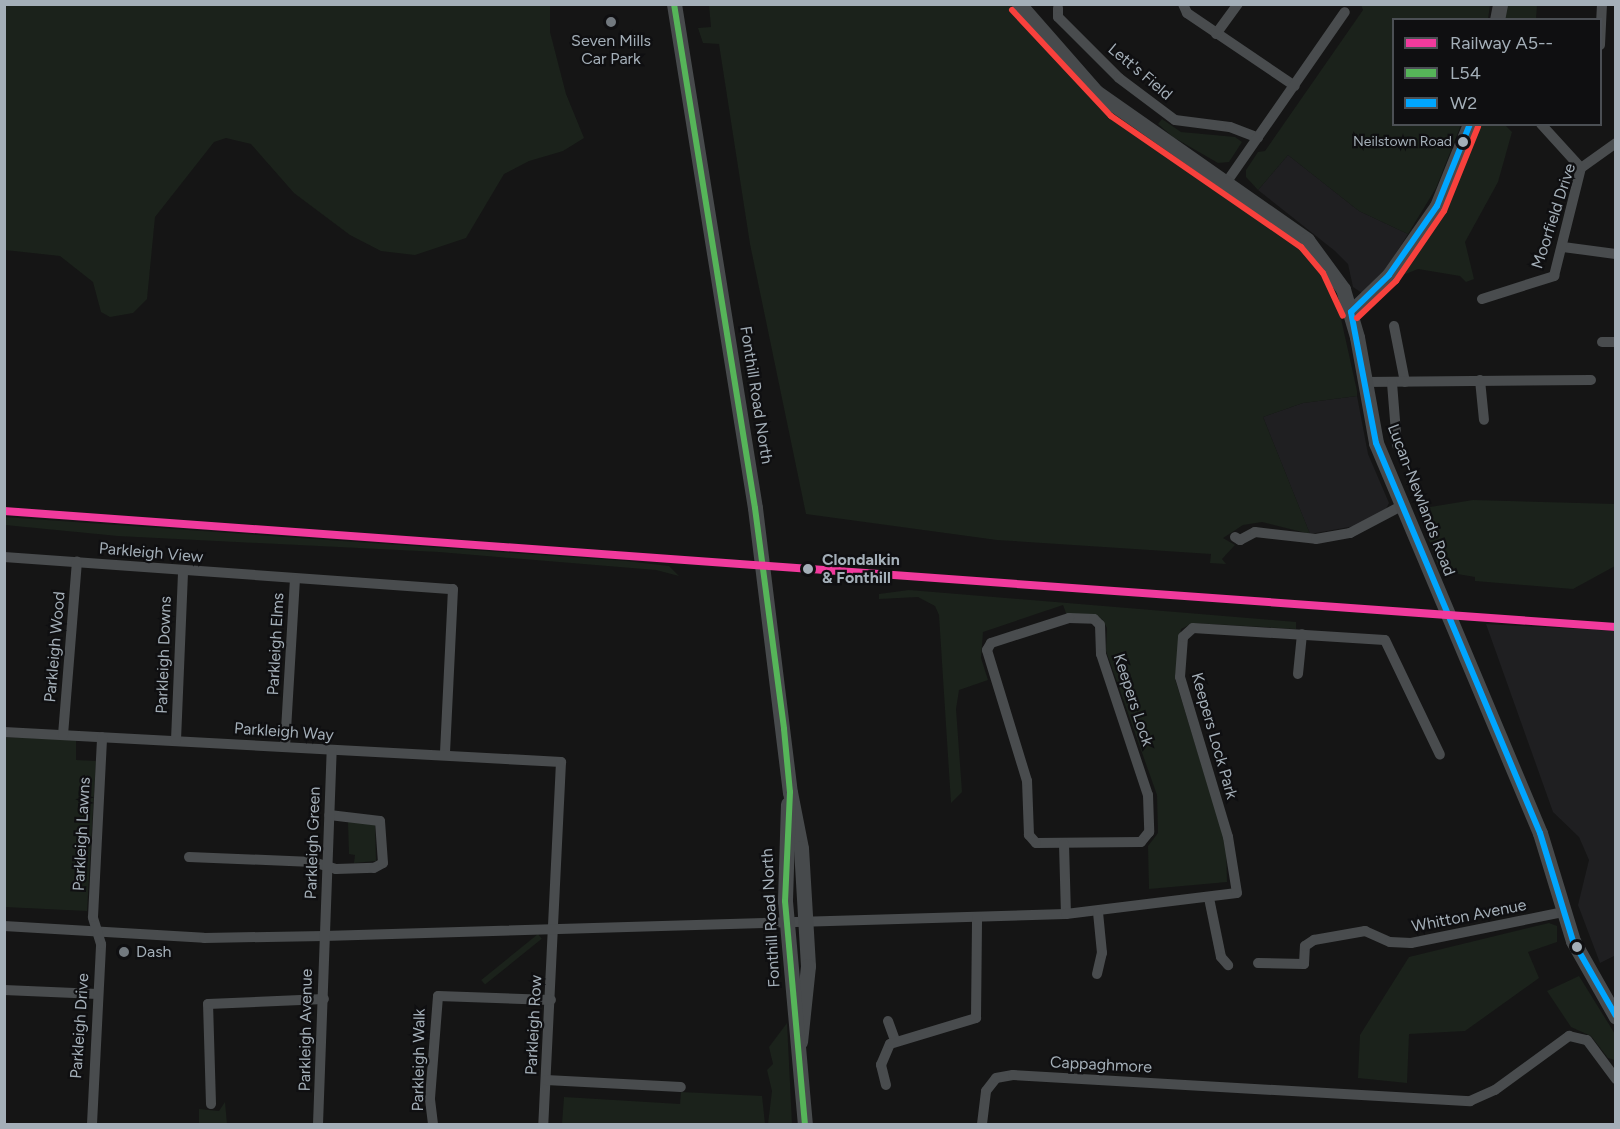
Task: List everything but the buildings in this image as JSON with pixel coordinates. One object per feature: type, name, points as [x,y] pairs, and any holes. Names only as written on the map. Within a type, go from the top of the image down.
[{"type":"street","name":"Fonthill Road North","points":[[674,4],[755,508],[768,596],[790,792],[801,848],[808,966],[800,1042]]},
{"type":"street","name":"Lucan-Newlands Road","points":[[1019,4],[1096,92],[1318,251],[1343,289],[1351,312],[1376,443],[1451,626],[1540,833],[1574,941],[1616,1017]]},
{"type":"street","points":[[1183,4],[1187,13],[1294,86]]},
{"type":"street","points":[[1216,34],[1238,4]]},
{"type":"street","name":"Lett's Field","points":[[1058,8],[1058,17],[1119,78],[1176,120],[1230,127],[1258,138]]},
{"type":"street","points":[[1226,183],[1345,12]]},
{"type":"street","points":[[1351,312],[1389,275],[1437,206],[1469,126]]},
{"type":"street","points":[[1543,126],[1581,168]]},
{"type":"street","name":"Moorfield Drive","points":[[1482,299],[1546,282],[1554,276],[1581,168],[1616,143]]},
{"type":"street","points":[[1563,247],[1616,254]]},
{"type":"street","points":[[1394,326],[1405,382]]},
{"type":"street","points":[[1602,342],[1616,342]]},
{"type":"street","points":[[1480,380],[1484,420]]},
{"type":"street","points":[[1364,382],[1591,381]]},
{"type":"street","points":[[1392,382],[1397,445]]},
{"type":"street","points":[[1234,537],[1240,540],[1255,532],[1316,539],[1350,533],[1403,505]]},
{"type":"street","name":"Parkleigh View","points":[[4,556],[183,571],[453,589],[445,755]]},
{"type":"street","name":"Parkleigh Wood","points":[[63,735],[78,562]]},
{"type":"street","name":"Parkleigh Downs","points":[[176,740],[183,571]]},
{"type":"street","name":"Parkleigh Elms","points":[[285,747],[295,579]]},
{"type":"street","name":"Keepers Lock","points":[[1081,618],[1100,625],[1101,654],[1148,795],[1149,832],[1141,842],[1064,844],[1031,840],[1027,782],[986,657],[991,644],[1081,618]]},
{"type":"street","name":"Keepers Lock Park","points":[[1209,898],[1237,893],[1228,837],[1180,677],[1183,637],[1193,628],[1302,634],[1390,644],[1440,755]]},
{"type":"street","points":[[1298,674],[1302,634]]},
{"type":"street","name":"Parkleigh Way","points":[[4,732],[561,762]]},
{"type":"street","name":"Parkleigh Lawns","points":[[95,931],[102,737]]},
{"type":"street","name":"Parkleigh Green","points":[[324,936],[332,750]]},
{"type":"street","name":"Parkleigh Row","points":[[543,1125],[561,762]]},
{"type":"street","name":"Fonthill Road North","points":[[790,792],[785,831],[787,922],[800,1042],[805,1125]]},
{"type":"street","points":[[189,857],[374,868],[386,858],[380,821],[329,815]]},
{"type":"street","points":[[1064,844],[1066,914]]},
{"type":"street","points":[[4,926],[204,938],[324,936],[553,927],[1066,914],[1209,898],[1221,957],[1228,965]]},
{"type":"street","points":[[1097,974],[1102,952],[1098,912]]},
{"type":"street","name":"Whitton Avenue","points":[[1258,963],[1304,964],[1305,946],[1314,940],[1365,932],[1390,942],[1411,943],[1564,912]]},
{"type":"street","points":[[886,1085],[881,1065],[895,1040],[976,1018],[977,917]]},
{"type":"street","name":"Parkleigh Drive","points":[[92,1125],[101,944],[95,931]]},
{"type":"street","name":"Parkleigh Avenue","points":[[318,1125],[324,999],[324,936]]},
{"type":"street","points":[[4,990],[98,994]]},
{"type":"street","name":"Parkleigh Walk","points":[[433,1125],[430,1098],[438,996],[551,1000]]},
{"type":"street","points":[[211,1104],[208,1004],[324,999]]},
{"type":"street","points":[[888,1021],[895,1040]]},
{"type":"street","name":"Cappaghmore","points":[[982,1125],[986,1091],[996,1078],[1013,1075],[1470,1101],[1495,1090],[1569,1036],[1587,1040],[1614,1075]]},
{"type":"street","points":[[546,1080],[681,1087]]},
{"type":"shaded area","points":[[4,5],[550,5],[550,32],[566,94],[584,138],[563,151],[529,161],[504,174],[466,238],[415,255],[381,251],[350,235],[294,193],[251,144],[226,138],[214,142],[155,217],[147,299],[133,313],[110,317],[101,312],[93,282],[60,256],[5,250]]},
{"type":"shaded area","points":[[709,5],[1010,5],[1115,118],[1305,249],[1328,279],[1338,305],[1357,391],[1357,396],[1303,403],[1263,417],[1310,534],[1262,522],[1243,525],[1223,538],[1235,545],[1222,559],[1226,564],[1210,563],[1211,554],[997,540],[806,514],[750,244],[719,44],[703,43],[698,28],[711,27]]},
{"type":"shaded area","points":[[1361,5],[1490,5],[1488,18],[1392,18],[1392,126],[1461,126],[1436,188],[1408,234],[1359,211],[1288,155],[1258,190],[1246,177],[1246,170],[1258,152],[1265,151],[1363,10]]},
{"type":"shaded area","points":[[1507,5],[1537,5],[1536,18],[1504,18]]},
{"type":"shaded area","points":[[1162,119],[1181,132],[1235,137],[1242,142],[1229,162],[1218,163],[1173,137],[1158,124]]},
{"type":"shaded area","points":[[1478,126],[1506,126],[1512,132],[1498,182],[1465,242],[1474,279],[1466,282],[1460,276],[1418,269],[1398,277],[1446,201]]},
{"type":"shaded area","points":[[1288,155],[1359,211],[1408,234],[1384,272],[1362,293],[1353,287],[1348,264],[1335,251],[1258,190]]},
{"type":"shaded area","points":[[1357,396],[1368,454],[1389,503],[1386,509],[1355,526],[1310,534],[1263,417],[1303,403]]},
{"type":"shaded area","points":[[1473,500],[1615,504],[1615,566],[1573,589],[1475,581],[1475,577],[1440,571],[1418,509]]},
{"type":"shaded area","points":[[4,517],[626,561],[669,566],[679,576],[656,570],[439,552],[118,536],[5,525]]},
{"type":"shaded area","points":[[909,590],[1296,622],[1296,629],[1193,623],[1181,629],[1175,679],[1226,844],[1227,882],[1149,889],[1148,846],[1158,833],[1157,795],[1106,651],[1107,628],[1102,619],[1066,613],[1063,605],[983,632],[981,658],[988,680],[959,690],[956,709],[962,792],[951,803],[939,615],[935,606],[918,597],[879,599],[879,594]]},
{"type":"shaded area","points":[[1486,624],[1615,631],[1616,955],[1600,963],[1578,905],[1589,860],[1579,837],[1553,812]]},
{"type":"shaded area","points":[[4,737],[76,740],[76,760],[96,761],[87,911],[5,907]]},
{"type":"shaded area","points":[[348,822],[375,824],[376,861],[354,863],[355,855],[349,854]]},
{"type":"shaded area","points":[[1549,923],[1557,926],[1557,942],[1528,952],[1539,978],[1465,1031],[1409,1034],[1407,1083],[1358,1078],[1360,1035],[1409,957]]},
{"type":"shaded area","points":[[538,934],[542,939],[485,985],[481,980]]},
{"type":"shaded area","points":[[1579,976],[1615,1034],[1615,1060],[1608,1058],[1591,1036],[1571,1027],[1547,991]]},
{"type":"shaded area","points":[[787,1023],[792,1124],[768,1124],[772,1091],[767,1070],[773,1064],[769,1047]]},
{"type":"shaded area","points":[[681,1092],[762,1096],[765,1124],[562,1124],[564,1097],[680,1104]]},
{"type":"shaded area","points":[[225,1102],[227,1124],[199,1124],[199,1109],[219,1111]]},
{"type":"rail line","name":"A5--","points":[[4,511],[1616,627]]},
{"type":"transit line","name":"L54","points":[[674,4],[755,508],[784,729],[790,792],[785,901],[805,1124]]},
{"type":"transit line","points":[[1012,10],[1111,116],[1301,247],[1323,273],[1343,316]]},
{"type":"transit line","name":"W2","points":[[1351,312],[1389,275],[1437,206],[1469,126]]},
{"type":"transit line","points":[[1357,318],[1396,281],[1444,211],[1478,127]]},
{"type":"transit line","name":"W2","points":[[1351,312],[1376,443],[1540,833],[1573,941],[1616,1016]]},
{"type":"place","name":"Seven Mills Car Park","points":[[611,22]]},
{"type":"place","name":"Neilstown Road","points":[[1463,142]]},
{"type":"place","name":"Clondalkin & Fonthill","points":[[808,569]]},
{"type":"place","name":"Dash","points":[[124,952]]}]
